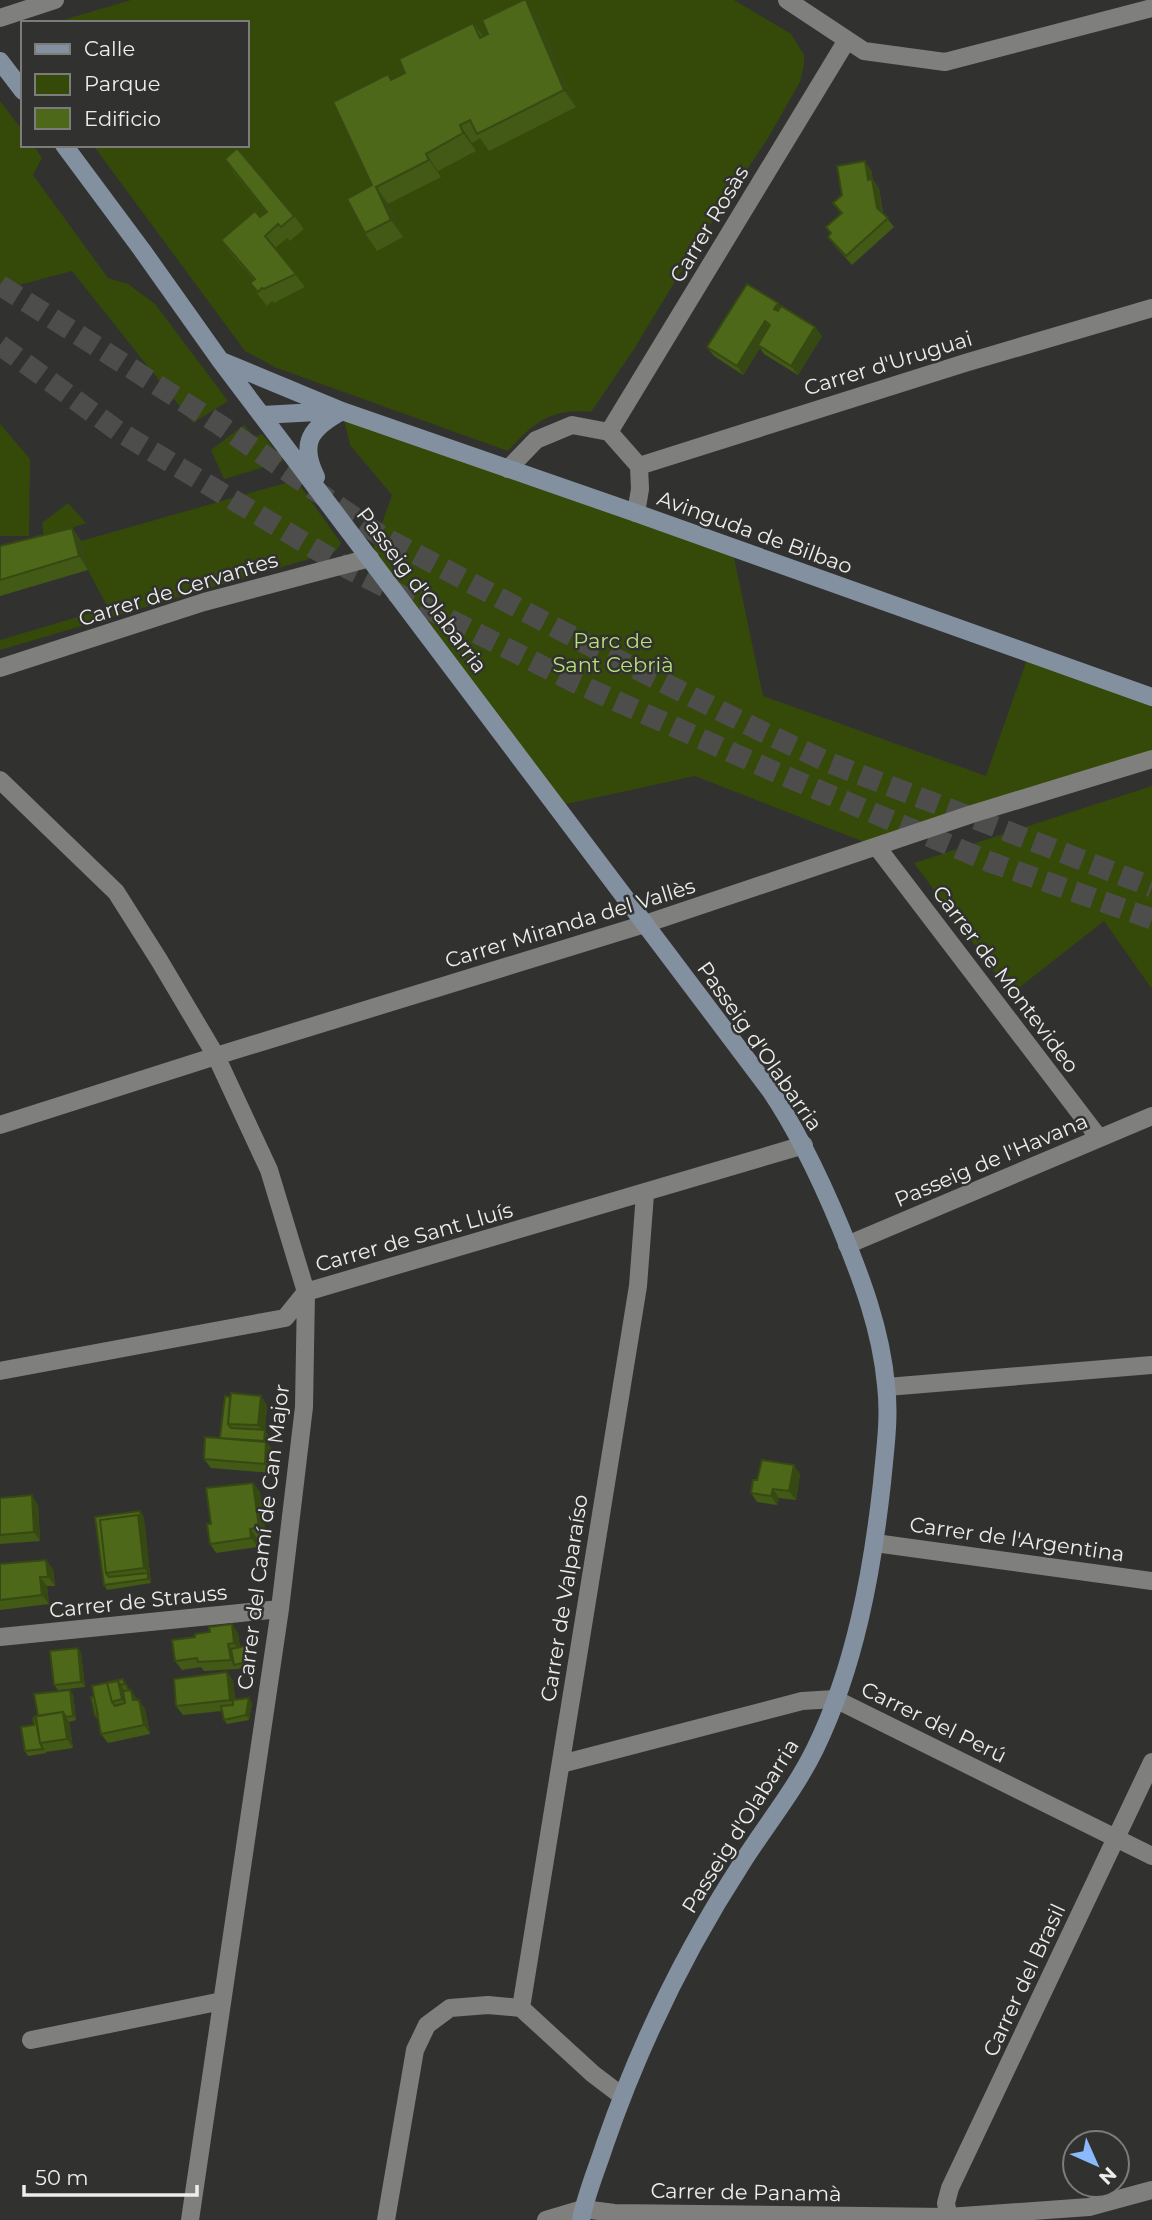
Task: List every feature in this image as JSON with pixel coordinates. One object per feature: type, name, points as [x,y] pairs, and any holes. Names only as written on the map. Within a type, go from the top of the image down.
[{"type":"main road","points":[[0,61],[21,88]]},
{"type":"main road","name":"Passeig d'Olabarria","points":[[65,147],[220,360],[769,1090],[804,1145],[848,1245],[873,1317],[887,1387],[888,1426],[875,1543],[855,1638],[816,1748],[790,1794],[741,1864],[673,1981],[622,2096],[582,2215]]},
{"type":"main road","name":"Avinguda de Bilbao","points":[[220,360],[342,411],[1152,697]]},
{"type":"main road","points":[[262,415],[342,411]]},
{"type":"main road","points":[[327,503],[310,465],[310,439],[314,429],[342,411]]},
{"type":"street","points":[[0,18],[55,0]]},
{"type":"street","points":[[787,0],[864,51],[945,62],[1152,8]]},
{"type":"street","name":"Carrer Rosàs","points":[[609,432],[847,40]]},
{"type":"street","name":"Carrer d'Uruguai","points":[[639,466],[1152,307]]},
{"type":"street","points":[[508,469],[536,440],[572,425],[609,432],[639,466],[640,489],[636,513]]},
{"type":"street","name":"Carrer de Cervantes","points":[[0,668],[204,602],[370,558]]},
{"type":"street","name":"Carrer Miranda del Vallès","points":[[0,1125],[645,924],[972,814],[1152,759]]},
{"type":"street","name":"Carrer del Camí de Can Major","points":[[0,780],[116,892],[216,1056],[269,1170],[306,1293],[304,1407],[280,1609],[190,2220]]},
{"type":"street","name":"Carrer de Montevideo","points":[[877,847],[1099,1139]]},
{"type":"street","name":"Passeig de l'Havana","points":[[848,1245],[1152,1116]]},
{"type":"street","name":"Carrer de Sant Lluís","points":[[0,1371],[285,1318],[306,1293],[804,1145]]},
{"type":"street","name":"Carrer de Valparaíso","points":[[521,2008],[638,1286],[645,1194]]},
{"type":"street","points":[[887,1387],[1152,1365]]},
{"type":"street","name":"Carrer de l'Argentina","points":[[875,1543],[1152,1581]]},
{"type":"street","name":"Carrer de Strauss","points":[[0,1637],[280,1609]]},
{"type":"street","name":"Carrer del Perú","points":[[561,1764],[802,1701],[835,1699],[1152,1856]]},
{"type":"street","name":"Carrer del Brasil","points":[[948,2219],[946,2203],[950,2188],[1152,1762]]},
{"type":"street","points":[[31,2039],[222,2001]]},
{"type":"street","points":[[386,2220],[415,2050],[427,2025],[450,2008],[488,2005],[521,2008],[593,2074],[622,2096]]},
{"type":"street","name":"Carrer de Panamà","points":[[546,2220],[582,2215],[948,2219],[1090,2207],[1152,2190]]},
{"type":"green space","points":[[131,0],[734,0],[791,34],[804,55],[804,65],[800,82],[768,138],[591,412],[564,412],[554,415],[535,425],[508,451],[277,368],[245,351],[94,147],[248,147],[248,21],[60,21]]},
{"type":"green space","points":[[0,101],[21,128],[21,147],[34,147],[42,158],[33,175],[108,278],[128,284],[155,304],[228,401],[193,423],[72,271],[0,290]]},
{"type":"green space","name":"Parc de Sant Cebrià","points":[[342,411],[732,548],[763,696],[986,776],[1029,654],[1152,697],[1152,753],[877,847],[695,776],[557,806],[370,558],[392,495],[350,445]]},
{"type":"green space","points":[[0,424],[30,459],[29,536],[0,536]]},
{"type":"green space","points":[[244,425],[254,437],[262,434],[284,461],[224,479],[211,450]]},
{"type":"green space","points":[[296,480],[341,543],[336,551],[0,650],[0,640],[108,608],[88,570],[81,541]]},
{"type":"green space","points":[[68,503],[86,523],[44,537],[42,523]]},
{"type":"green space","points":[[1152,786],[1152,989],[1104,921],[1011,994],[914,863]]},
{"type":"building","points":[[526,0],[564,90],[477,134],[470,120],[460,125],[463,133],[426,154],[429,160],[376,187],[391,220],[365,233],[347,199],[372,185],[333,102],[388,74],[391,80],[405,73],[399,59],[473,23],[480,38],[488,34],[482,20]]},
{"type":"building","points":[[237,148],[294,216],[281,227],[278,224],[265,236],[296,274],[258,292],[250,283],[255,279],[221,240],[255,211],[260,217],[267,212],[225,159]]},
{"type":"building","points":[[865,161],[868,180],[872,179],[877,208],[888,218],[846,256],[828,237],[831,233],[826,227],[842,213],[833,203],[842,195],[837,166]]},
{"type":"building","points":[[747,284],[778,303],[774,309],[778,311],[781,306],[815,327],[791,366],[758,345],[770,325],[765,321],[737,366],[707,347]]},
{"type":"building","points":[[72,528],[79,556],[0,580],[0,546]]},
{"type":"building","points":[[231,1393],[261,1396],[258,1425],[228,1424]]},
{"type":"building","points":[[225,1396],[230,1397],[228,1424],[231,1428],[265,1430],[264,1441],[220,1438]]},
{"type":"building","points":[[205,1437],[266,1442],[265,1464],[204,1459]]},
{"type":"building","points":[[762,1460],[794,1465],[789,1491],[773,1489],[771,1496],[751,1493],[753,1480],[757,1480]]},
{"type":"building","points":[[253,1483],[259,1528],[250,1529],[251,1538],[210,1544],[207,1524],[211,1524],[206,1488]]},
{"type":"building","points":[[32,1495],[34,1532],[0,1535],[0,1498]]},
{"type":"building","points":[[140,1511],[141,1519],[138,1515],[100,1520],[106,1573],[109,1577],[148,1573],[148,1579],[104,1585],[95,1517]]},
{"type":"building","points":[[138,1515],[144,1568],[106,1573],[100,1520]]},
{"type":"building","points":[[46,1560],[48,1577],[40,1577],[42,1595],[0,1600],[0,1564]]},
{"type":"building","points":[[232,1624],[234,1643],[228,1644],[231,1660],[198,1662],[197,1658],[175,1661],[172,1640],[210,1632],[209,1627]]},
{"type":"building","points":[[245,1646],[247,1662],[234,1665],[231,1649]]},
{"type":"building","points":[[78,1648],[81,1682],[54,1685],[50,1651]]},
{"type":"building","points":[[227,1672],[230,1700],[176,1706],[174,1679]]},
{"type":"building","points":[[123,1679],[124,1684],[121,1685],[118,1681],[107,1683],[112,1702],[115,1706],[125,1703],[123,1691],[131,1690],[133,1700],[139,1700],[144,1725],[101,1734],[92,1686]]},
{"type":"building","points":[[118,1681],[122,1699],[112,1702],[107,1683]]},
{"type":"building","points":[[70,1690],[73,1716],[66,1717],[63,1712],[38,1716],[34,1694]]},
{"type":"building","points":[[91,1697],[94,1697],[98,1715],[95,1716]]},
{"type":"building","points":[[249,1698],[246,1715],[224,1720],[221,1706],[233,1705],[233,1700]]},
{"type":"building","points":[[63,1712],[67,1739],[40,1743],[35,1716]]},
{"type":"building","points":[[36,1717],[43,1749],[25,1751],[21,1727],[34,1725],[33,1718]]},
{"type":"tunnel","points":[[0,285],[220,425],[380,535],[598,650],[830,763],[1152,887]]},
{"type":"tunnel","points":[[0,345],[118,431],[347,568],[576,683],[773,771],[990,862],[1152,919]]}]
